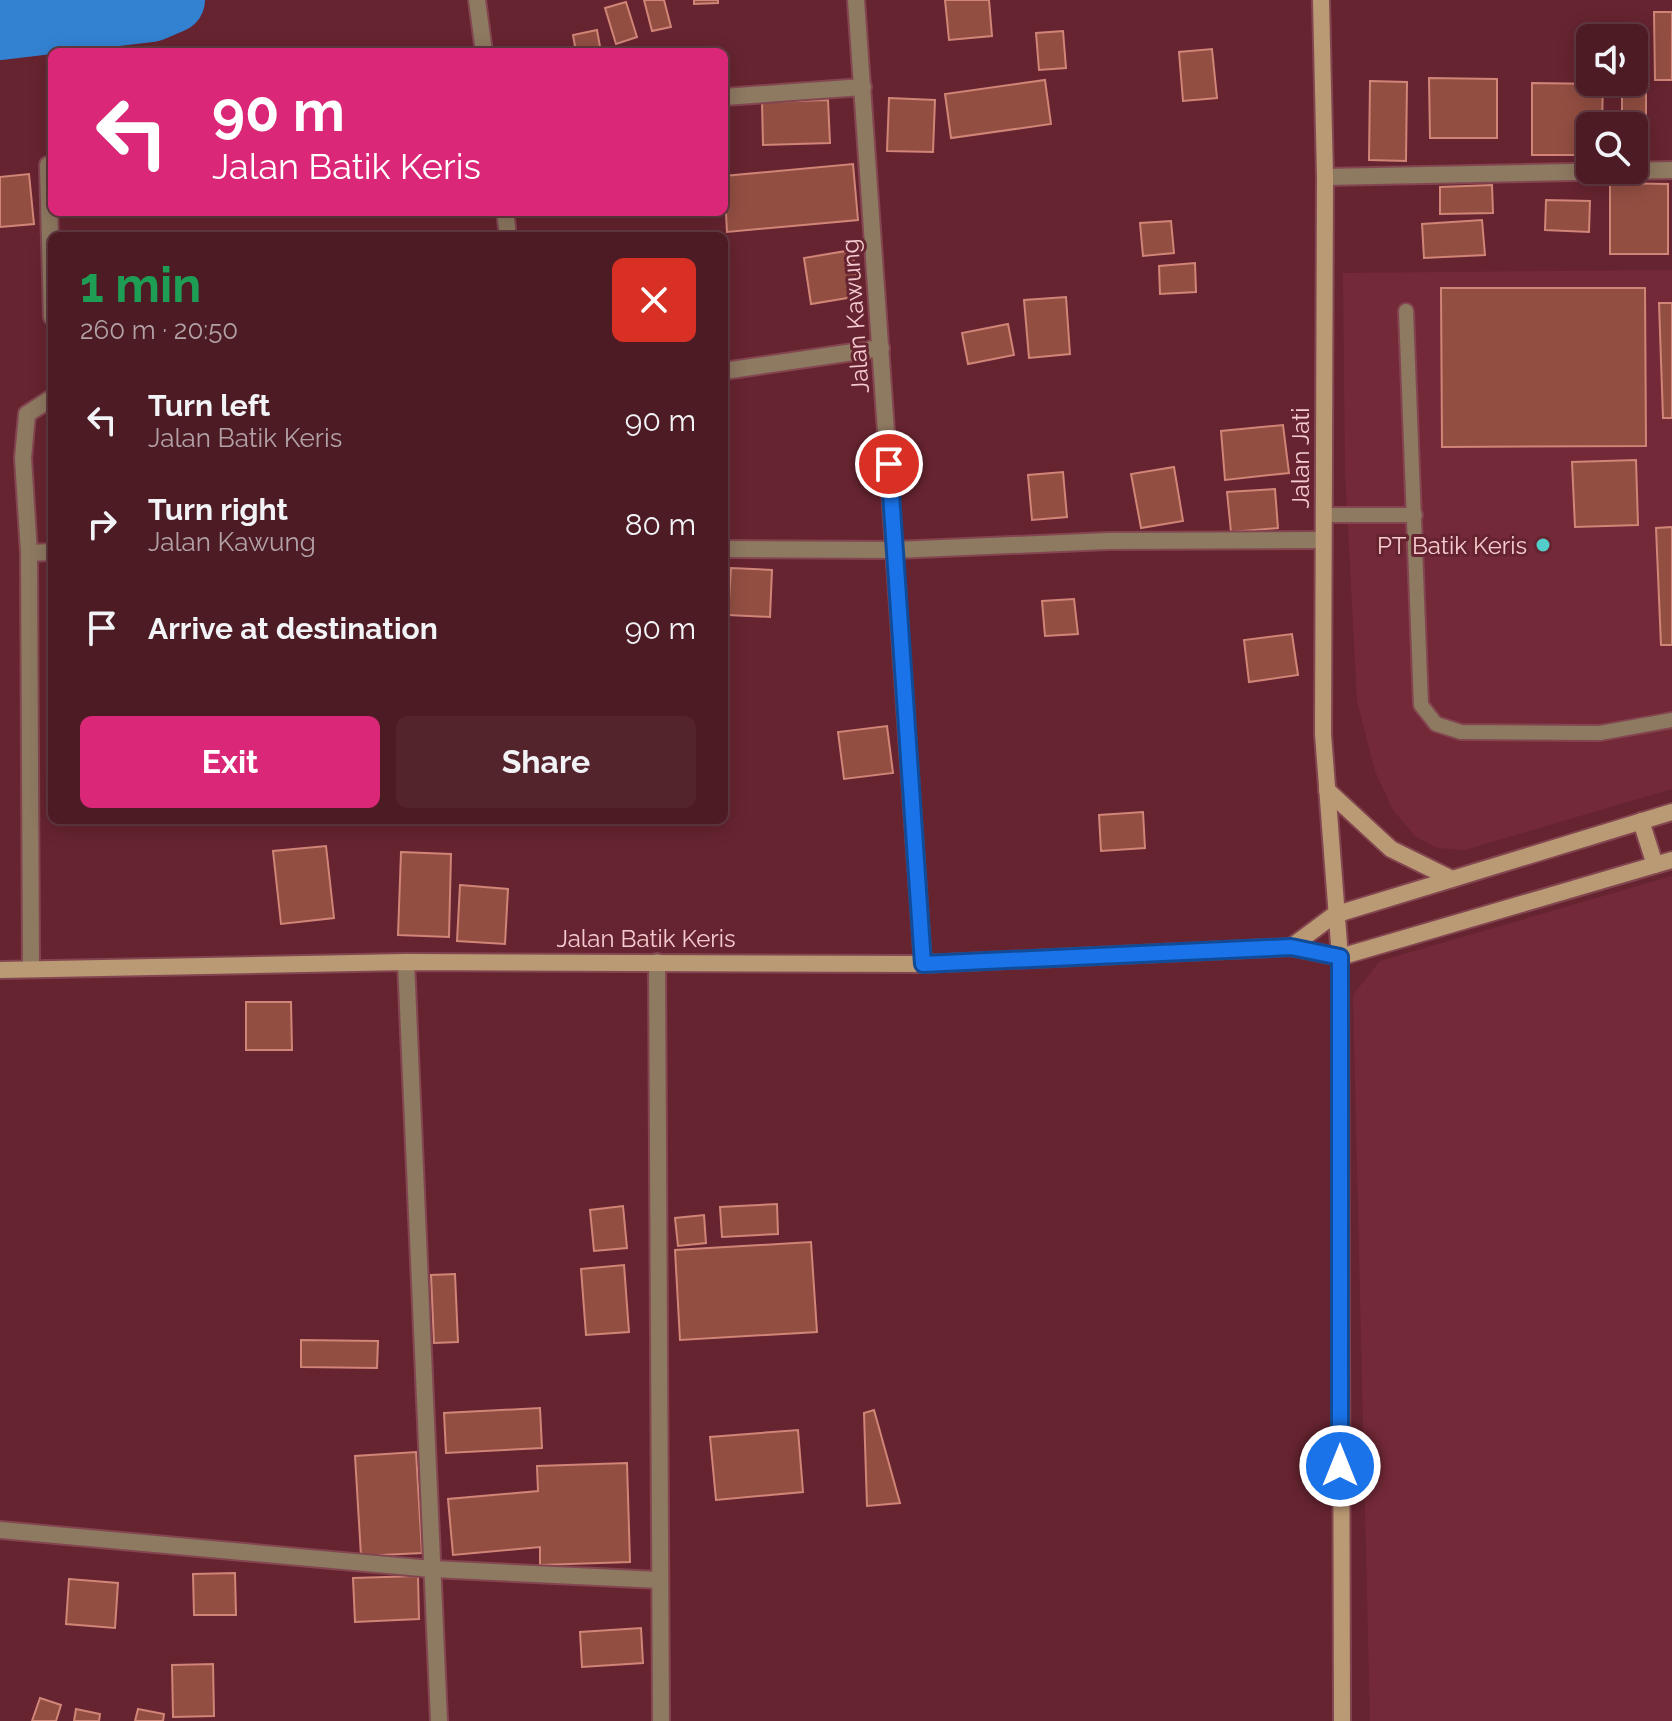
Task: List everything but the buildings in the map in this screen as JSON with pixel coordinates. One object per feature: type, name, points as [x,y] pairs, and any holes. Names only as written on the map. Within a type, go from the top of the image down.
[{"type":"street","points":[[477,0],[483,48]]},
{"type":"street","name":"Jalan Kawung","points":[[856,0],[923,964]]},
{"type":"street","name":"Jalan Jati","points":[[1321,0],[1325,177],[1323,540],[1327,790],[1334,915],[1340,957],[1342,1721]]},
{"type":"street","points":[[728,97],[863,87]]},
{"type":"street","points":[[1325,177],[1672,170]]},
{"type":"street","points":[[728,370],[881,348]]},
{"type":"street","points":[[31,968],[29,553],[25,423],[33,407],[48,400]]},
{"type":"street","points":[[728,549],[895,550],[1108,541],[1323,540]]},
{"type":"street","points":[[29,553],[48,552]]},
{"type":"street","points":[[1327,790],[1391,849],[1452,879]]},
{"type":"street","points":[[1291,947],[1334,915],[1672,812]]},
{"type":"street","points":[[1641,821],[1655,865]]},
{"type":"street","points":[[1340,957],[1672,860]]},
{"type":"street","name":"Jalan Batik Keris","points":[[0,970],[406,962],[923,964],[1291,947],[1340,957]]},
{"type":"street","points":[[406,962],[439,1721]]},
{"type":"street","points":[[657,962],[661,1721]]},
{"type":"street","points":[[0,1530],[432,1569],[659,1580]]},
{"type":"lane","points":[[1406,311],[1421,705],[1436,724],[1461,732],[1600,733],[1672,720]]},
{"type":"lane","points":[[1324,515],[1415,515]]},
{"type":"shaded area","points":[[1672,270],[1672,789],[1465,850],[1437,848],[1415,836],[1393,810],[1375,771],[1357,701],[1345,471],[1343,273]]},
{"type":"shaded area","points":[[1672,876],[1672,1721],[1370,1721],[1353,995],[1380,961]]},
{"type":"waterway","points":[[0,27],[151,9],[172,0]]},
{"type":"place","name":"PT Batik Keris","points":[[1543,545]]},
{"type":"route","points":[[889,464],[923,964],[1291,947],[1340,957],[1340,1466]]}]
